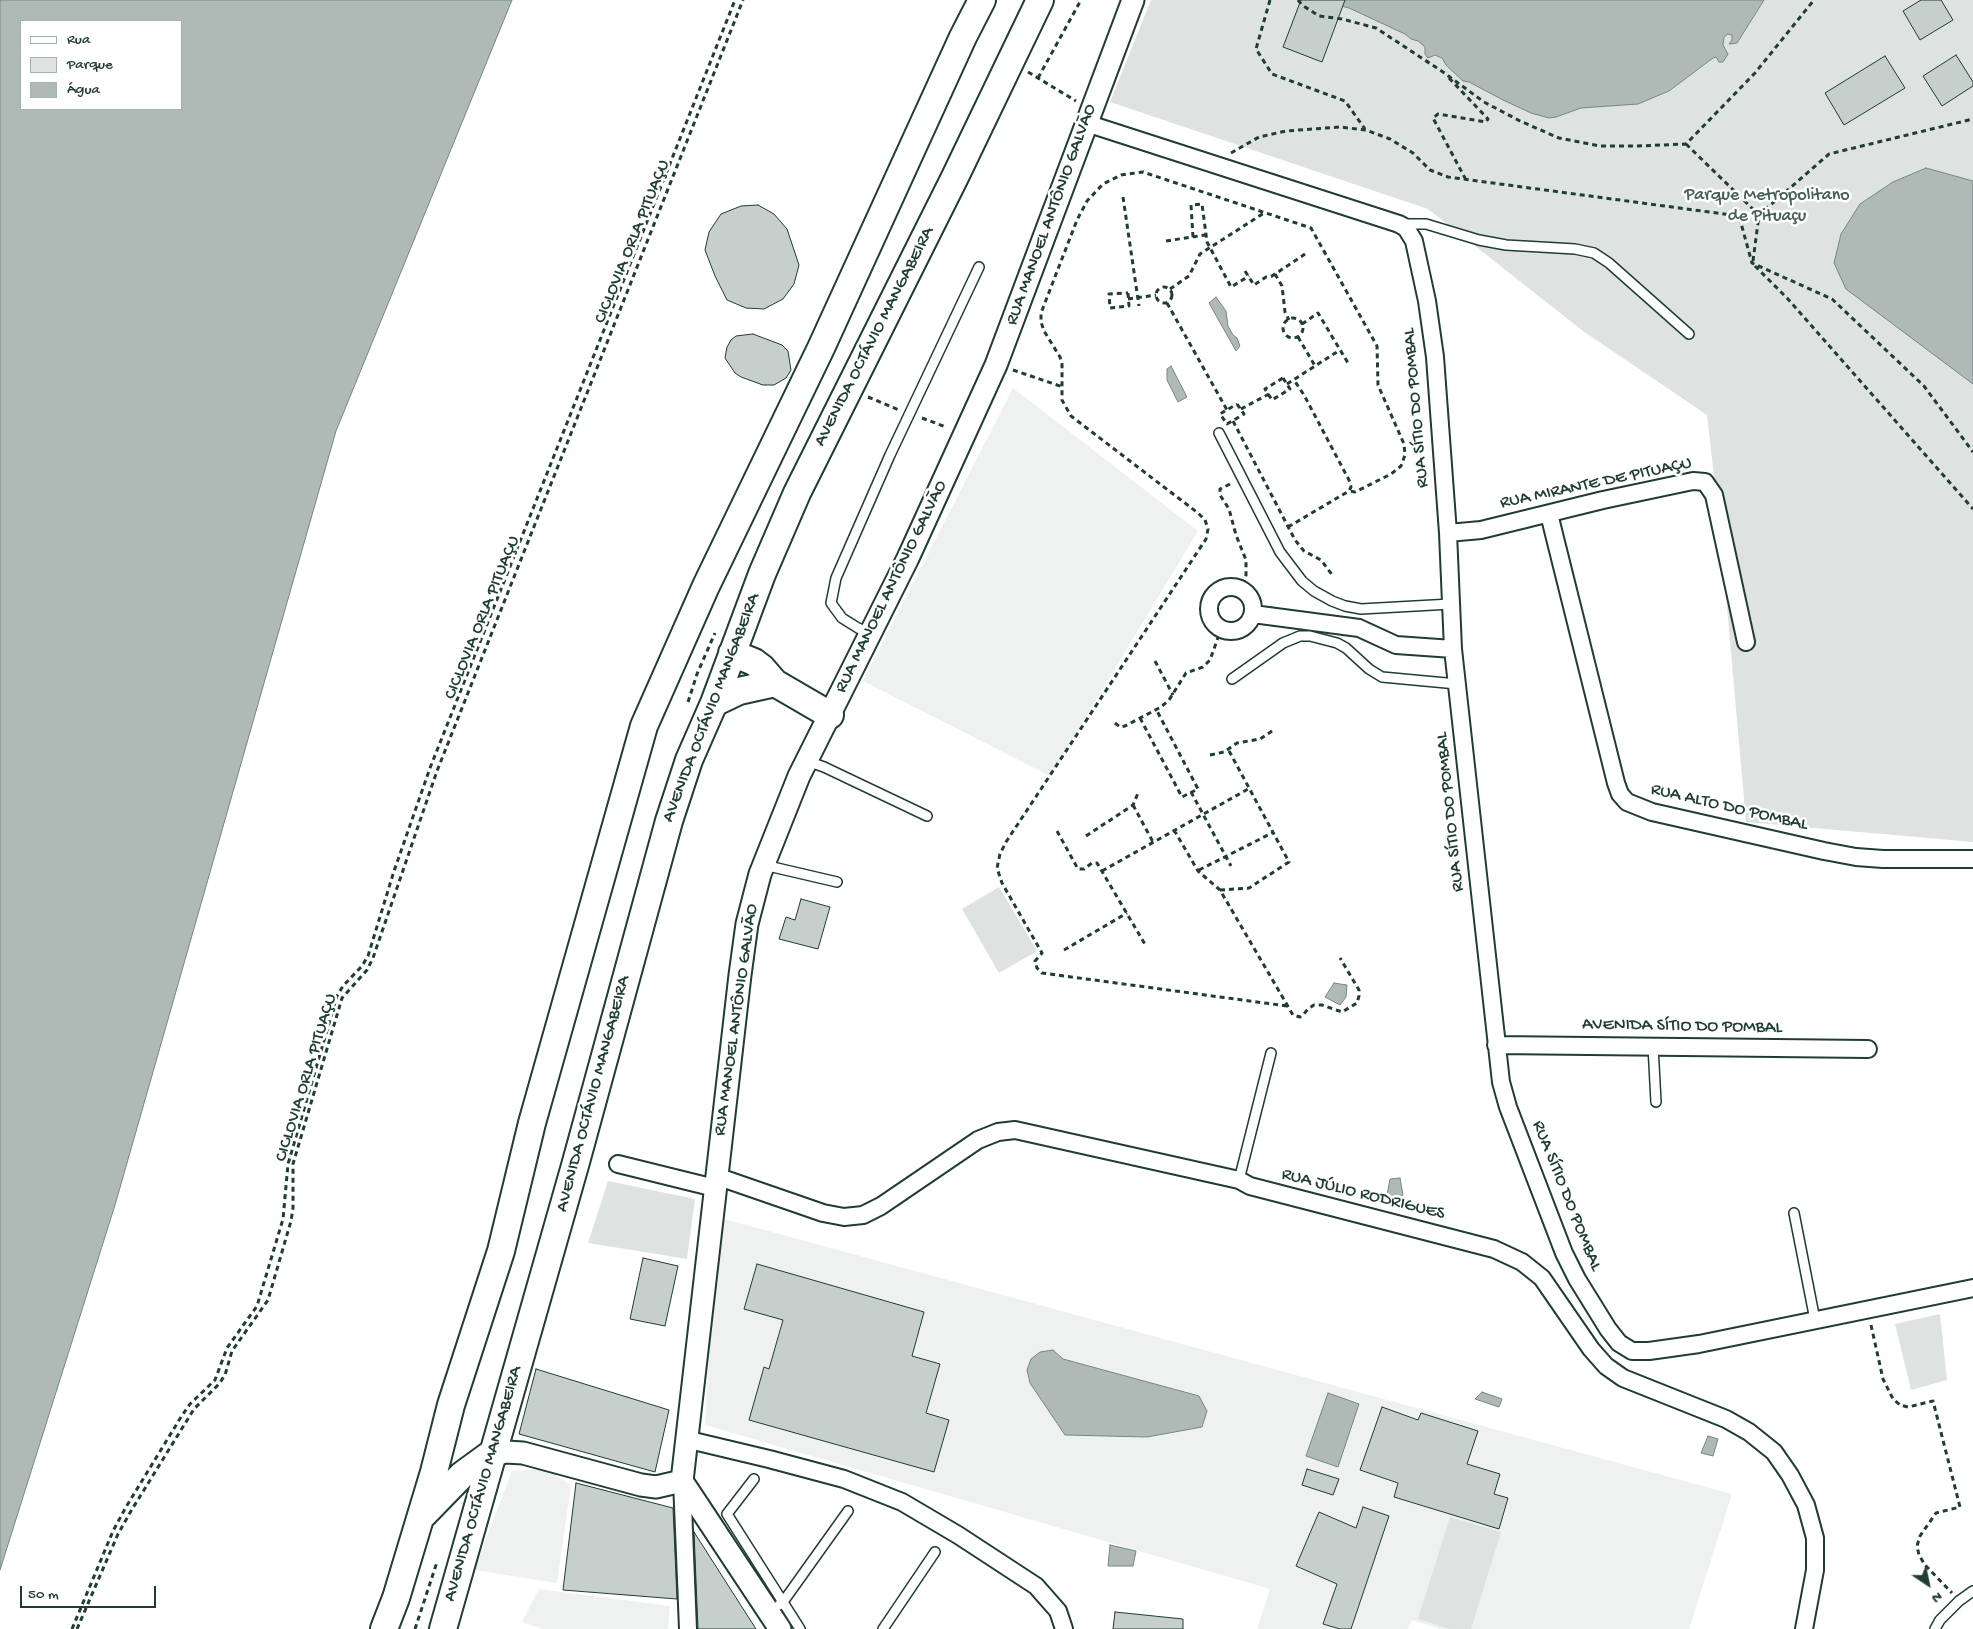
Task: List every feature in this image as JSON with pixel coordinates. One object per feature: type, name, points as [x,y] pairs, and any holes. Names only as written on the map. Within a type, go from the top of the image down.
[{"type":"main road","points":[[384,1629],[396,1598],[434,1472],[451,1405],[500,1251],[532,1123],[644,726],[706,586],[821,348],[963,37],[982,0]]},
{"type":"main road","name":"AVENIDA OCTÁVIO MANGABEIRA","points":[[443,1629],[483,1482],[493,1455],[576,1162],[669,821],[689,760],[714,703],[762,574],[797,493],[954,178],[1040,0]]},
{"type":"main road","points":[[732,653],[762,668],[775,683],[830,714]]},
{"type":"main road","points":[[714,703],[740,691],[775,683]]},
{"type":"main road","points":[[419,1520],[462,1475],[488,1456],[493,1455]]},
{"type":"street","name":"RUA MANOEL ANTÔNIO GALVÃO","points":[[682,1481],[685,1439],[747,924],[763,864],[806,761],[916,540],[996,365],[1133,0]]},
{"type":"street","name":"RUA SÍTIO DO POMBAL","points":[[1088,116],[1217,165],[1398,224],[1406,228],[1414,241],[1427,301],[1435,357],[1448,533],[1453,649],[1501,1082],[1508,1107],[1564,1253],[1576,1279],[1608,1329],[1619,1343],[1632,1351],[1649,1351],[1698,1344],[1973,1288]]},
{"type":"street","name":"RUA MIRANTE DE PITUAÇU","points":[[1448,533],[1481,530],[1603,500],[1693,481],[1705,482],[1714,495],[1746,642]]},
{"type":"street","name":"RUA ALTO DO POMBAL","points":[[1549,514],[1616,783],[1620,794],[1627,802],[1652,812],[1840,854],[1883,859],[1973,859]]},
{"type":"street","points":[[1232,586],[1242,588],[1254,604],[1253,614],[1249,623],[1241,629],[1231,631],[1221,629],[1213,622],[1209,603],[1214,594],[1222,588],[1232,586]]},
{"type":"street","points":[[1253,614],[1358,628],[1396,645],[1453,649]]},
{"type":"street","name":"AVENIDA SÍTIO DO POMBAL","points":[[1496,1045],[1868,1049]]},
{"type":"street","name":"RUA JÚLIO RODRIGUES","points":[[716,1182],[823,1213],[844,1217],[863,1215],[881,1206],[978,1140],[998,1132],[1015,1130],[1239,1180],[1250,1186],[1494,1249],[1522,1262],[1542,1278],[1591,1349],[1606,1366],[1623,1378],[1726,1419],[1749,1432],[1774,1452],[1790,1475],[1806,1505],[1814,1538],[1815,1570],[1804,1629]]},
{"type":"street","points":[[618,1164],[716,1182]]},
{"type":"street","points":[[685,1439],[844,1479],[902,1502],[958,1535],[1036,1586],[1058,1611],[1064,1629]]},
{"type":"street","points":[[493,1455],[506,1452],[523,1453],[641,1485],[656,1487],[682,1481]]},
{"type":"street","points":[[682,1481],[778,1614]]},
{"type":"street","points":[[682,1481],[688,1629]]},
{"type":"lane","points":[[1398,224],[1426,224],[1479,240],[1506,245],[1575,249],[1594,253],[1609,262],[1689,334]]},
{"type":"lane","points":[[870,633],[842,618],[831,603],[836,578],[890,455],[978,267]]},
{"type":"lane","points":[[1218,433],[1280,552],[1302,581],[1314,591],[1345,606],[1361,609],[1451,604]]},
{"type":"lane","points":[[1232,678],[1283,643],[1300,636],[1310,636],[1337,643],[1346,648],[1369,669],[1382,677],[1457,684]]},
{"type":"lane","points":[[806,761],[824,767],[927,816]]},
{"type":"lane","points":[[763,864],[837,882]]},
{"type":"lane","points":[[1653,1046],[1656,1102]]},
{"type":"lane","points":[[1239,1180],[1271,1053]]},
{"type":"lane","points":[[1794,1213],[1816,1320]]},
{"type":"lane","points":[[754,1479],[727,1514],[778,1614],[800,1629]]},
{"type":"lane","points":[[778,1614],[848,1511]]},
{"type":"lane","points":[[883,1629],[935,1552]]},
{"type":"lane","points":[[1935,1629],[1940,1620],[1959,1601],[1973,1591]]},
{"type":"path","points":[[72,1629],[113,1531],[126,1507],[190,1404],[214,1380],[227,1348],[257,1306],[283,1219],[288,1164],[337,996],[368,956],[394,871],[430,768],[734,0]]},
{"type":"path","name":"CICLOVIA ORLA PITUAÇU","points":[[77,1629],[118,1534],[131,1511],[194,1409],[219,1384],[225,1375],[236,1345],[268,1300],[293,1208],[293,1164],[342,998],[367,970],[373,958],[437,771],[743,0]]},
{"type":"path","points":[[1038,78],[1081,0]]},
{"type":"path","points":[[1270,0],[1256,49],[1272,74],[1345,100],[1366,130]]},
{"type":"path","points":[[1298,0],[1302,5],[1319,16],[1342,19],[1376,28],[1443,72],[1484,102],[1520,121],[1558,138],[1600,146],[1686,144],[1755,73],[1814,0]]},
{"type":"path","points":[[1010,62],[1038,78],[1088,116]]},
{"type":"path","points":[[1443,72],[1488,119],[1486,122],[1438,114],[1432,118],[1466,180]]},
{"type":"path","points":[[1752,263],[1759,216],[1829,154],[1973,120]]},
{"type":"path","points":[[1217,165],[1236,149],[1258,137],[1286,131],[1340,127],[1366,130],[1390,139],[1413,153],[1430,170],[1448,177],[1739,216],[1752,263],[1787,298],[1973,509]]},
{"type":"path","points":[[1686,144],[1759,216]]},
{"type":"path","points":[[1287,1006],[1042,973],[1037,968],[1035,961],[1042,953],[1002,883],[997,868],[1000,854],[1006,842],[1206,539],[1208,529],[1205,520],[1198,513],[1071,416],[1062,400],[1063,374],[1060,357],[1044,331],[1041,313],[1077,220],[1087,201],[1103,184],[1121,175],[1143,172],[1311,228],[1377,346],[1378,385],[1404,444],[1405,455],[1401,466],[1356,492],[1348,491]]},
{"type":"path","points":[[1123,197],[1139,306]]},
{"type":"path","points":[[1193,236],[1191,205],[1202,204],[1205,235],[1209,248],[1231,287],[1249,276]]},
{"type":"path","points":[[1128,299],[1156,295],[1161,288],[1170,290],[1189,276],[1197,258],[1209,248],[1264,213]]},
{"type":"path","points":[[1166,241],[1205,235]]},
{"type":"path","points":[[1246,270],[1254,285],[1266,277],[1275,274],[1305,254]]},
{"type":"path","points":[[1752,263],[1832,299],[1924,386],[1973,452]]},
{"type":"path","points":[[1275,274],[1282,286],[1284,312],[1289,320]]},
{"type":"path","points":[[1167,303],[1172,298],[1170,290]]},
{"type":"path","points":[[1128,293],[1128,299],[1129,306],[1110,308],[1108,294],[1128,293]]},
{"type":"path","points":[[1156,295],[1158,301],[1167,303],[1227,410]]},
{"type":"path","points":[[1302,324],[1318,313],[1348,364]]},
{"type":"path","points":[[1289,320],[1299,320],[1302,324],[1302,333],[1298,337],[1289,337],[1286,334],[1284,325],[1289,320]]},
{"type":"path","points":[[1298,337],[1315,366]]},
{"type":"path","points":[[1287,384],[1340,350]]},
{"type":"path","points":[[996,365],[1062,387]]},
{"type":"path","points":[[1283,378],[1290,389],[1272,400],[1269,394],[1265,389],[1283,378]]},
{"type":"path","points":[[1288,527],[1348,491],[1351,487],[1304,395],[1294,380]]},
{"type":"path","points":[[1241,410],[1269,394]]},
{"type":"path","points":[[1220,414],[1237,404],[1244,414],[1227,424]]},
{"type":"path","points":[[1232,421],[1300,546],[1321,560],[1333,576]]},
{"type":"path","points":[[1242,588],[1246,575],[1246,560],[1229,509],[1220,495],[1220,489],[1257,468]]},
{"type":"path","points":[[1115,723],[1123,727],[1156,709],[1173,695],[1179,681],[1186,673],[1203,667],[1210,660],[1221,629]]},
{"type":"path","points":[[1155,661],[1173,695]]},
{"type":"path","points":[[1140,718],[1182,797],[1198,789],[1156,709]]},
{"type":"path","points":[[1210,755],[1217,755],[1237,743],[1260,739],[1275,729]]},
{"type":"path","points":[[1220,890],[1249,888],[1288,865],[1289,858],[1228,749]]},
{"type":"path","points":[[1102,871],[1250,788]]},
{"type":"path","points":[[1191,792],[1231,866]]},
{"type":"path","points":[[1086,836],[1133,805],[1138,793]]},
{"type":"path","points":[[1133,805],[1153,842]]},
{"type":"path","points":[[1057,830],[1078,869],[1084,869],[1094,862],[1097,863],[1146,946]]},
{"type":"path","points":[[1174,830],[1198,871],[1220,890],[1293,1015],[1300,1016],[1314,1005],[1322,1005],[1342,1012],[1350,1009],[1357,1003],[1359,990],[1340,958]]},
{"type":"path","points":[[1198,871],[1274,832]]},
{"type":"path","points":[[1064,950],[1126,913]]},
{"type":"path","points":[[1868,1309],[1883,1379],[1893,1399],[1900,1405],[1908,1407],[1933,1401],[1960,1507],[1936,1513],[1920,1536],[1917,1546],[1919,1555],[1925,1564],[1959,1601]]},
{"type":"shaded area","points":[[1013,388],[1198,531],[1050,776],[863,681]]},
{"type":"shaded area","points":[[717,1217],[1732,1494],[1689,1629],[1440,1629],[1412,1620],[1407,1629],[1257,1629],[1270,1589],[705,1425]]},
{"type":"shaded area","points":[[545,1469],[571,1485],[557,1583],[474,1570],[512,1471]]},
{"type":"shaded area","points":[[539,1589],[670,1606],[668,1629],[542,1629],[522,1622]]},
{"type":"green space","name":"Parque Metropolitano de Pituaçu","points":[[1151,0],[1973,0],[1973,842],[1746,822],[1721,539],[1707,415],[1583,331],[1428,209],[1110,102]]},
{"type":"green space","points":[[999,887],[1037,951],[999,973],[962,909]]},
{"type":"green space","points":[[608,1181],[695,1199],[687,1259],[588,1243]]},
{"type":"green space","points":[[1940,1314],[1947,1380],[1911,1390],[1895,1324]]},
{"type":"green space","points":[[1450,1517],[1501,1532],[1471,1629],[1450,1629],[1418,1619]]},
{"type":"water","points":[[0,0],[512,0],[336,431],[115,1205],[0,1570]]},
{"type":"water","points":[[1317,0],[1764,0],[1737,43],[1729,44],[1732,40],[1732,35],[1728,34],[1724,37],[1723,45],[1728,54],[1723,62],[1719,62],[1716,57],[1713,58],[1669,91],[1638,104],[1581,108],[1549,118],[1531,113],[1469,82],[1463,81],[1446,65],[1442,58],[1435,55],[1428,58],[1425,54],[1425,47],[1405,34],[1349,8]]},
{"type":"water","points":[[1926,168],[1973,181],[1973,384],[1846,289],[1834,263],[1841,234],[1860,204],[1893,182]]},
{"type":"water","points":[[1216,297],[1226,311],[1228,326],[1237,338],[1240,346],[1236,351],[1209,303]]},
{"type":"water","points":[[1171,366],[1187,397],[1178,402],[1167,380],[1167,369]]},
{"type":"water","points":[[1334,983],[1347,985],[1346,997],[1340,1005],[1325,997]]},
{"type":"water","points":[[1400,1178],[1403,1195],[1396,1199],[1387,1195],[1390,1179]]},
{"type":"water","points":[[1053,1350],[1063,1359],[1199,1396],[1207,1411],[1202,1427],[1147,1437],[1065,1435],[1030,1383],[1027,1370],[1031,1359],[1040,1352]]},
{"type":"water","points":[[1482,1392],[1502,1399],[1499,1407],[1475,1399]]},
{"type":"water","points":[[1328,1393],[1359,1404],[1338,1467],[1306,1456]]},
{"type":"water","points":[[1708,1436],[1718,1439],[1713,1456],[1701,1453]]},
{"type":"water","points":[[1110,1545],[1136,1551],[1133,1566],[1108,1566]]},
{"type":"building","points":[[1301,0],[1345,0],[1322,62],[1283,47]]},
{"type":"building","points":[[1921,0],[1941,0],[1953,20],[1920,40],[1903,11]]},
{"type":"building","points":[[1956,55],[1973,82],[1973,86],[1942,106],[1923,76]]},
{"type":"building","points":[[1885,56],[1905,88],[1844,125],[1825,93]]},
{"type":"building","points":[[758,205],[774,214],[787,229],[799,265],[794,284],[783,299],[764,309],[746,308],[727,300],[705,250],[709,232],[721,214],[741,206]]},
{"type":"building","points":[[753,334],[782,345],[788,351],[791,370],[786,378],[774,385],[763,385],[741,377],[735,373],[725,358],[727,347],[731,340],[736,336]]},
{"type":"building","points":[[801,899],[830,907],[818,949],[779,939],[786,917],[795,920]]},
{"type":"building","points":[[643,1258],[678,1266],[665,1326],[630,1319]]},
{"type":"building","points":[[757,1264],[924,1312],[912,1356],[940,1364],[926,1413],[949,1420],[934,1472],[749,1420],[764,1367],[769,1369],[783,1320],[744,1309]]},
{"type":"building","points":[[536,1369],[669,1410],[655,1472],[519,1434]]},
{"type":"building","points":[[1382,1407],[1418,1420],[1421,1413],[1478,1431],[1467,1464],[1500,1474],[1494,1494],[1508,1498],[1499,1529],[1394,1497],[1398,1483],[1360,1470]]},
{"type":"building","points":[[1307,1469],[1339,1479],[1333,1495],[1302,1485]]},
{"type":"building","points":[[576,1483],[673,1508],[677,1599],[563,1590]]},
{"type":"building","points":[[1363,1507],[1389,1516],[1351,1629],[1340,1629],[1323,1624],[1337,1584],[1296,1566],[1319,1512],[1356,1528]]},
{"type":"building","points":[[694,1532],[756,1629],[698,1629]]},
{"type":"building","points":[[1115,1612],[1183,1619],[1183,1629],[1113,1629]]}]
